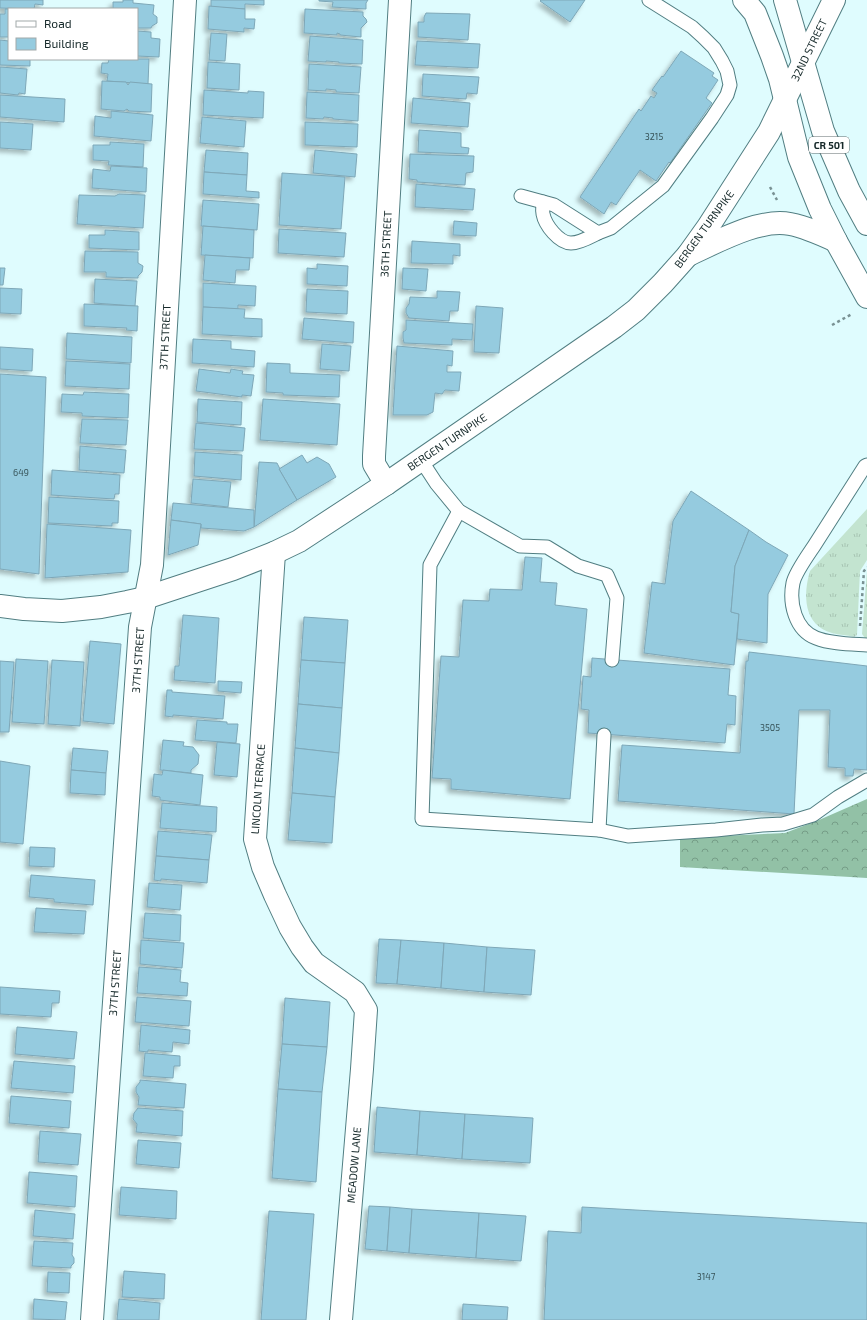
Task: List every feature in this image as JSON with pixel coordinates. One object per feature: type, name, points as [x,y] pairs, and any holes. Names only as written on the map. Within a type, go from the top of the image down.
[{"type":"street","name":"37TH STREET","points":[[92,1320],[139,635],[152,565],[185,0]]},
{"type":"street","name":"36TH STREET","points":[[386,484],[374,464],[374,456],[400,0]]},
{"type":"street","name":"CR 501","points":[[744,0],[755,13],[780,78],[799,157],[820,209],[867,298]]},
{"type":"street","name":"CR 501","points":[[785,0],[823,131],[849,192],[867,224]]},
{"type":"street","name":"32ND STREET","points":[[785,100],[834,0]]},
{"type":"street","name":"BERGEN TURNPIKE","points":[[0,606],[24,609],[68,611],[101,607],[145,598],[274,553],[299,541],[386,484],[614,326],[650,297],[688,254],[769,132],[785,100]]},
{"type":"street","points":[[688,254],[746,230],[768,223],[788,224],[811,230],[836,241]]},
{"type":"street","name":"LINCOLN TERRACE","points":[[274,553],[255,839],[275,895],[302,948],[314,963],[355,992],[366,1010]]},
{"type":"street","name":"MEADOW LANE","points":[[341,1320],[366,1010]]},
{"type":"lane","points":[[543,202],[543,216],[552,232],[564,241],[571,243],[584,240],[611,228],[664,186],[727,95],[730,85],[727,71],[714,48],[692,27],[649,0]]},
{"type":"lane","points":[[521,196],[554,205],[598,233]]},
{"type":"lane","points":[[421,460],[436,483],[458,511],[520,546],[547,547],[578,566],[607,575],[617,598],[612,660]]},
{"type":"lane","points":[[863,644],[826,641],[814,638],[805,631],[798,622],[794,612],[792,597],[793,582],[804,561],[867,465]]},
{"type":"lane","points":[[458,511],[430,565],[422,819],[599,830],[628,836],[708,831],[783,824],[813,815],[838,797],[867,780]]},
{"type":"lane","points":[[599,830],[604,734]]},
{"type":"path","points":[[832,325],[853,314]]},
{"type":"path","points":[[863,644],[864,571],[867,567]]},
{"type":"green space","points":[[867,509],[867,560],[860,571],[857,635],[854,637],[832,633],[822,629],[810,616],[806,599],[806,589],[810,571]]},
{"type":"green space","points":[[867,570],[867,638],[865,638],[862,634]]},
{"type":"green space","points":[[867,799],[867,878],[680,867],[680,838],[785,833]]},
{"type":"building","points":[[0,0],[43,0],[43,5],[35,4],[34,8],[0,8]]},
{"type":"building","points":[[123,0],[133,0],[133,3],[154,5],[153,14],[157,17],[157,23],[151,28],[138,28],[138,8],[113,8],[113,2],[123,2]]},
{"type":"building","points":[[211,0],[264,0],[264,5],[245,4],[245,9],[211,7]]},
{"type":"building","points":[[319,0],[368,0],[366,3],[366,9],[332,7],[333,2]]},
{"type":"building","points":[[585,0],[570,22],[540,1]]},
{"type":"building","points":[[209,6],[245,9],[245,19],[255,19],[254,29],[244,28],[244,32],[208,29]]},
{"type":"building","points":[[5,9],[8,9],[8,37],[0,37],[0,14],[5,14]]},
{"type":"building","points":[[305,9],[363,12],[363,16],[367,22],[361,28],[361,37],[340,35],[337,33],[337,35],[304,33]]},
{"type":"building","points":[[426,13],[470,14],[468,40],[418,37],[418,22],[424,22]]},
{"type":"building","points":[[138,31],[151,32],[151,38],[160,39],[159,57],[138,56]]},
{"type":"building","points":[[211,33],[227,34],[225,61],[209,60]]},
{"type":"building","points":[[310,36],[363,40],[362,64],[308,61]]},
{"type":"building","points":[[0,40],[8,41],[8,60],[30,60],[30,66],[0,65]]},
{"type":"building","points":[[417,41],[480,44],[478,68],[415,65]]},
{"type":"building","points":[[681,51],[714,73],[712,76],[718,80],[706,98],[712,103],[656,181],[640,170],[616,205],[611,202],[604,214],[580,197],[639,109],[641,111],[651,96],[654,98],[657,93],[652,90]]},
{"type":"building","points":[[149,59],[148,84],[107,81],[108,74],[101,73],[102,63],[108,63],[109,60]]},
{"type":"building","points":[[208,62],[240,64],[239,90],[207,88]]},
{"type":"building","points":[[309,64],[361,67],[359,93],[336,92],[336,90],[326,89],[326,91],[308,90]]},
{"type":"building","points":[[0,67],[27,69],[25,94],[19,93],[18,95],[0,93]]},
{"type":"building","points":[[423,74],[479,77],[477,94],[467,93],[466,99],[422,96]]},
{"type":"building","points":[[102,81],[126,82],[128,85],[130,82],[152,84],[151,112],[129,111],[127,109],[124,111],[101,109]]},
{"type":"building","points":[[204,90],[248,93],[248,91],[264,92],[263,118],[203,115]]},
{"type":"building","points":[[307,92],[359,95],[358,121],[324,117],[323,119],[306,118]]},
{"type":"building","points":[[0,95],[65,99],[64,122],[0,117]]},
{"type":"building","points":[[413,98],[470,103],[468,127],[411,123]]},
{"type":"building","points":[[111,111],[153,115],[151,141],[94,136],[95,116],[111,118]]},
{"type":"building","points":[[202,117],[246,121],[244,147],[200,143]]},
{"type":"building","points":[[0,122],[33,124],[31,150],[0,148]]},
{"type":"building","points":[[305,122],[358,124],[357,147],[305,145]]},
{"type":"building","points":[[419,130],[461,133],[461,147],[469,148],[468,154],[418,152]]},
{"type":"building","points":[[110,142],[144,144],[143,167],[108,165],[109,161],[93,160],[93,145],[110,145]]},
{"type":"building","points":[[206,150],[248,153],[247,175],[204,172]]},
{"type":"building","points":[[315,150],[357,154],[355,177],[313,173]]},
{"type":"building","points":[[410,154],[474,156],[473,172],[466,173],[465,185],[417,182],[417,180],[409,179]]},
{"type":"building","points":[[111,166],[147,168],[146,192],[92,188],[93,169],[110,171]]},
{"type":"building","points":[[204,172],[247,175],[246,191],[259,192],[259,198],[203,194]]},
{"type":"building","points":[[282,173],[345,177],[341,229],[279,225]]},
{"type":"building","points":[[416,184],[475,189],[473,210],[415,207]]},
{"type":"building","points":[[119,194],[145,195],[143,228],[77,224],[79,195],[115,196]]},
{"type":"building","points":[[203,200],[259,204],[257,230],[201,226]]},
{"type":"building","points":[[454,221],[477,223],[476,236],[453,235]]},
{"type":"building","points":[[203,226],[254,230],[253,258],[201,255]]},
{"type":"building","points":[[279,229],[346,233],[344,257],[278,253]]},
{"type":"building","points":[[105,230],[139,232],[139,250],[89,248],[89,235],[105,235]]},
{"type":"building","points":[[412,241],[460,244],[460,256],[453,255],[453,264],[411,263]]},
{"type":"building","points":[[85,251],[138,252],[138,263],[143,266],[142,272],[138,278],[106,277],[106,272],[84,272]]},
{"type":"building","points":[[205,255],[250,258],[249,270],[236,270],[235,283],[203,280]]},
{"type":"building","points":[[317,264],[348,266],[347,286],[307,284],[307,268],[317,269]]},
{"type":"building","points":[[0,268],[5,268],[3,285],[0,285]]},
{"type":"building","points":[[403,268],[428,269],[426,291],[402,289]]},
{"type":"building","points":[[95,279],[137,281],[135,306],[94,303]]},
{"type":"building","points":[[203,283],[256,286],[255,306],[238,305],[238,309],[203,307]]},
{"type":"building","points":[[0,288],[22,289],[21,314],[0,313]]},
{"type":"building","points":[[307,289],[348,291],[347,314],[306,312]]},
{"type":"building","points":[[437,291],[460,292],[458,311],[450,311],[449,321],[409,318],[406,313],[406,308],[409,304],[410,297],[437,298]]},
{"type":"building","points":[[84,304],[138,306],[137,331],[126,330],[127,328],[84,326]]},
{"type":"building","points":[[476,306],[503,308],[499,353],[474,352]]},
{"type":"building","points":[[203,307],[245,309],[244,318],[262,319],[262,337],[202,334]]},
{"type":"building","points":[[304,318],[354,322],[353,343],[302,339]]},
{"type":"building","points":[[406,320],[473,324],[472,340],[452,339],[452,345],[404,343],[403,332],[406,330]]},
{"type":"building","points":[[67,333],[132,337],[131,363],[66,359]]},
{"type":"building","points":[[193,339],[231,341],[231,349],[255,351],[254,367],[192,363]]},
{"type":"building","points":[[322,344],[351,346],[349,371],[320,369]]},
{"type":"building","points":[[397,346],[453,351],[452,366],[447,365],[447,372],[461,372],[459,391],[445,390],[442,394],[435,393],[433,412],[427,415],[393,415]]},
{"type":"building","points":[[0,347],[33,349],[32,371],[0,369]]},
{"type":"building","points":[[66,361],[130,364],[129,389],[65,386]]},
{"type":"building","points":[[267,363],[290,364],[290,373],[340,375],[339,397],[283,395],[283,393],[266,392]]},
{"type":"building","points":[[199,369],[230,373],[231,369],[243,371],[242,374],[254,375],[251,396],[242,395],[242,397],[196,391]]},
{"type":"building","points":[[0,374],[46,377],[39,574],[0,569]]},
{"type":"building","points":[[84,392],[129,394],[128,418],[82,416],[82,413],[61,412],[62,394],[83,395]]},
{"type":"building","points":[[198,399],[242,402],[241,425],[197,422]]},
{"type":"building","points":[[263,399],[340,404],[337,445],[260,440]]},
{"type":"building","points":[[82,419],[128,420],[126,445],[80,443]]},
{"type":"building","points":[[196,423],[245,428],[243,451],[194,449]]},
{"type":"building","points":[[80,446],[126,450],[124,473],[79,470]]},
{"type":"building","points":[[195,452],[242,455],[241,480],[194,476]]},
{"type":"building","points":[[302,455],[307,463],[317,457],[329,464],[336,477],[297,500],[279,469]]},
{"type":"building","points":[[259,462],[277,463],[297,500],[254,527]]},
{"type":"building","points":[[52,470],[120,475],[119,494],[115,494],[114,499],[51,495]]},
{"type":"building","points":[[193,479],[231,482],[228,507],[191,503]]},
{"type":"building","points":[[691,491],[749,530],[735,566],[731,612],[739,614],[734,665],[644,653],[652,582],[665,584],[673,521]]},
{"type":"building","points":[[49,497],[119,501],[118,523],[112,523],[112,526],[48,523]]},
{"type":"building","points":[[173,503],[254,510],[254,527],[244,531],[201,528],[201,524],[171,520]]},
{"type":"building","points":[[171,520],[201,524],[198,545],[168,555]]},
{"type":"building","points":[[47,524],[131,530],[128,572],[45,578]]},
{"type":"building","points":[[749,530],[788,555],[768,594],[767,643],[737,639],[739,614],[731,612],[735,566]]},
{"type":"building","points":[[525,557],[542,558],[540,582],[557,583],[555,605],[587,609],[570,799],[451,789],[451,779],[432,778],[441,656],[459,657],[463,600],[489,601],[490,589],[522,590]]},
{"type":"building","points":[[183,615],[219,618],[215,683],[174,680],[175,666],[179,666]]},
{"type":"building","points":[[304,617],[348,620],[345,663],[301,660]]},
{"type":"building","points":[[90,641],[121,644],[114,724],[83,721]]},
{"type":"building","points":[[749,652],[867,666],[867,770],[854,769],[853,776],[845,776],[845,768],[828,767],[830,710],[799,710],[794,814],[618,801],[622,745],[740,753],[746,661],[748,661]]},
{"type":"building","points":[[592,658],[730,669],[728,695],[736,696],[735,725],[727,724],[725,743],[588,733],[589,710],[581,709],[583,676],[591,677]]},
{"type":"building","points":[[16,659],[48,661],[44,724],[12,722]]},
{"type":"building","points":[[52,660],[84,662],[80,726],[48,724]]},
{"type":"building","points":[[301,660],[345,663],[342,708],[298,704]]},
{"type":"building","points":[[0,661],[14,662],[9,732],[0,732]]},
{"type":"building","points":[[218,681],[242,682],[241,693],[218,691]]},
{"type":"building","points":[[167,690],[172,690],[172,692],[225,696],[223,719],[173,715],[173,717],[165,716]]},
{"type":"building","points":[[298,704],[342,708],[339,753],[295,748]]},
{"type":"building","points":[[197,720],[238,724],[236,743],[195,740]]},
{"type":"building","points":[[163,740],[184,742],[183,746],[193,747],[199,755],[198,764],[191,770],[191,773],[160,770]]},
{"type":"building","points":[[217,742],[240,744],[237,777],[214,775]]},
{"type":"building","points":[[73,748],[108,751],[106,773],[71,770]]},
{"type":"building","points":[[295,748],[339,753],[335,797],[292,793]]},
{"type":"building","points":[[0,761],[30,766],[23,844],[0,842]]},
{"type":"building","points":[[71,770],[106,773],[105,795],[70,793]]},
{"type":"building","points":[[163,770],[203,775],[200,805],[160,800],[160,797],[152,796],[154,774],[162,775]]},
{"type":"building","points":[[292,793],[335,797],[332,843],[288,840]]},
{"type":"building","points":[[162,803],[217,807],[216,832],[160,828]]},
{"type":"building","points":[[158,831],[212,835],[209,860],[156,856]]},
{"type":"building","points":[[30,847],[55,848],[54,867],[29,866]]},
{"type":"building","points":[[156,856],[209,860],[207,883],[161,879],[161,881],[154,880]]},
{"type":"building","points":[[31,875],[95,880],[93,905],[54,902],[54,899],[29,897]]},
{"type":"building","points":[[149,883],[182,885],[180,910],[147,907]]},
{"type":"building","points":[[36,908],[86,911],[84,934],[34,932]]},
{"type":"building","points":[[145,913],[181,915],[180,941],[143,938]]},
{"type":"building","points":[[379,939],[401,940],[397,984],[376,983]]},
{"type":"building","points":[[141,940],[184,943],[182,968],[140,964]]},
{"type":"building","points":[[401,940],[444,943],[441,988],[397,984]]},
{"type":"building","points":[[444,943],[487,947],[484,992],[441,988]]},
{"type":"building","points":[[487,947],[535,950],[531,995],[484,992]]},
{"type":"building","points":[[139,967],[181,970],[180,982],[188,983],[187,996],[137,993]]},
{"type":"building","points":[[0,987],[60,991],[59,1003],[52,1003],[51,1017],[0,1014]]},
{"type":"building","points":[[137,997],[191,1001],[189,1026],[135,1022]]},
{"type":"building","points":[[285,998],[330,1002],[327,1047],[282,1044]]},
{"type":"building","points":[[141,1025],[190,1030],[189,1044],[173,1042],[172,1052],[148,1050],[148,1052],[139,1051]]},
{"type":"building","points":[[17,1027],[77,1032],[74,1059],[15,1054]]},
{"type":"building","points":[[282,1044],[327,1047],[322,1092],[278,1089]]},
{"type":"building","points":[[145,1053],[180,1056],[180,1066],[174,1066],[173,1078],[143,1076]]},
{"type":"building","points":[[14,1061],[75,1066],[73,1093],[11,1088]]},
{"type":"building","points":[[140,1080],[186,1084],[184,1108],[138,1105],[139,1097],[136,1092],[136,1087]]},
{"type":"building","points":[[278,1089],[322,1092],[316,1182],[272,1178]]},
{"type":"building","points":[[11,1096],[71,1101],[69,1128],[9,1123]]},
{"type":"building","points":[[377,1107],[420,1111],[417,1155],[374,1152]]},
{"type":"building","points":[[138,1108],[183,1111],[182,1136],[136,1132],[137,1124],[133,1119],[134,1113]]},
{"type":"building","points":[[420,1111],[465,1114],[462,1159],[417,1155]]},
{"type":"building","points":[[465,1114],[533,1118],[530,1163],[462,1159]]},
{"type":"building","points":[[40,1131],[81,1134],[78,1165],[38,1162]]},
{"type":"building","points":[[138,1140],[181,1143],[179,1168],[136,1164]]},
{"type":"building","points":[[29,1172],[77,1176],[75,1207],[27,1203]]},
{"type":"building","points":[[121,1187],[177,1191],[176,1219],[119,1215]]},
{"type":"building","points":[[369,1206],[390,1207],[387,1251],[365,1249]]},
{"type":"building","points":[[390,1207],[412,1209],[409,1253],[387,1251]]},
{"type":"building","points":[[582,1207],[867,1223],[867,1320],[544,1320],[548,1231],[581,1233]]},
{"type":"building","points":[[412,1209],[479,1213],[476,1258],[409,1253]]},
{"type":"building","points":[[35,1210],[75,1214],[73,1239],[33,1236]]},
{"type":"building","points":[[269,1211],[314,1214],[306,1320],[261,1320]]},
{"type":"building","points":[[479,1213],[526,1216],[521,1261],[476,1258]]},
{"type":"building","points":[[34,1241],[73,1243],[72,1255],[74,1258],[74,1263],[71,1268],[32,1266]]},
{"type":"building","points":[[124,1271],[165,1274],[164,1299],[122,1297]]},
{"type":"building","points":[[48,1272],[70,1273],[69,1293],[47,1292]]},
{"type":"building","points":[[34,1299],[67,1302],[65,1320],[33,1319]]},
{"type":"building","points":[[119,1299],[160,1303],[159,1320],[117,1320]]},
{"type":"building","points":[[463,1304],[508,1307],[507,1320],[462,1320]]}]
